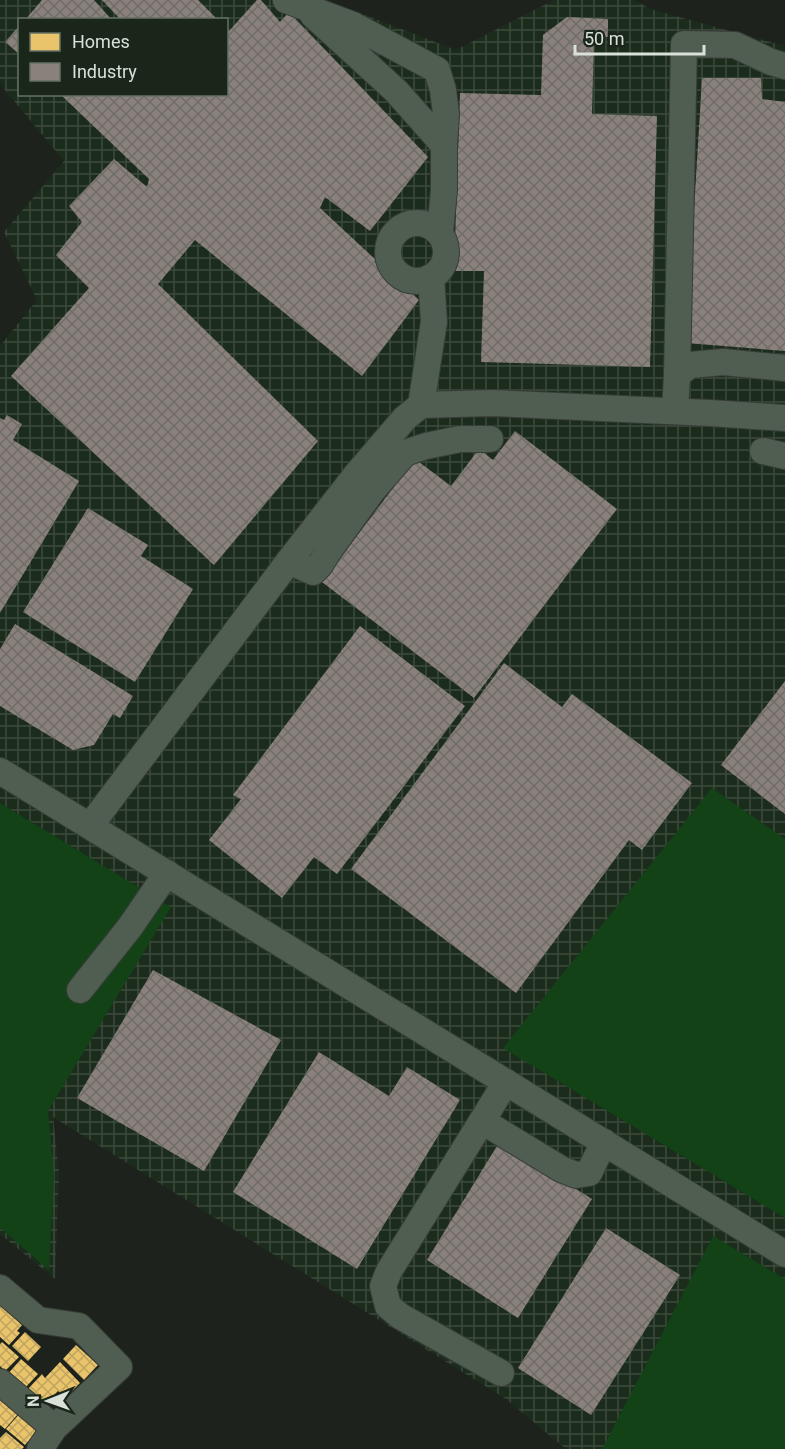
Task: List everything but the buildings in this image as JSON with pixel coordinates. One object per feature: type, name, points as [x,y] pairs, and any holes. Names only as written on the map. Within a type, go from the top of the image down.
[{"type":"street","points":[[294,3],[396,91],[444,145]]},
{"type":"street","points":[[294,3],[353,25],[437,70],[443,90],[446,114],[444,190],[440,233]]},
{"type":"street","points":[[675,411],[684,44],[735,45],[785,66]]},
{"type":"street","points":[[410,223],[427,224],[440,233],[446,249],[446,258],[443,266],[431,278],[424,281],[407,280],[393,270],[387,254],[388,246],[396,231],[410,223]]},
{"type":"street","points":[[421,405],[434,322],[431,278]]},
{"type":"street","points":[[677,375],[690,365],[723,362],[785,368]]},
{"type":"street","points":[[90,826],[356,474],[405,418],[421,405],[492,403],[785,418]]},
{"type":"street","points":[[289,561],[313,572],[372,491],[405,453],[426,446],[460,440],[490,439]]},
{"type":"street","points":[[0,771],[785,1254]]},
{"type":"street","points":[[80,990],[130,927],[166,873]]},
{"type":"street","points":[[501,1373],[400,1316],[388,1306],[383,1286],[389,1271],[506,1082]]},
{"type":"street","points":[[482,1121],[561,1169],[576,1175],[589,1173],[604,1142]]},
{"type":"street","points":[[0,1288],[38,1320],[79,1326],[118,1367],[54,1428],[40,1449]]},
{"type":"street","points":[[0,1382],[54,1428]]},
{"type":"shaded area","points":[[1,0],[326,0],[456,50],[554,0],[635,0],[650,9],[785,46],[785,1449],[566,1449],[506,1399],[53,1117],[59,1173],[55,1279],[0,1234],[0,346],[37,300],[4,232],[64,161],[0,84]]},
{"type":"green space","points":[[712,788],[785,839],[785,1218],[503,1048]]},
{"type":"green space","points":[[0,803],[171,907],[48,1111],[54,1176],[49,1270],[0,1228]]},
{"type":"green space","points":[[713,1236],[785,1279],[785,1449],[602,1449]]}]
